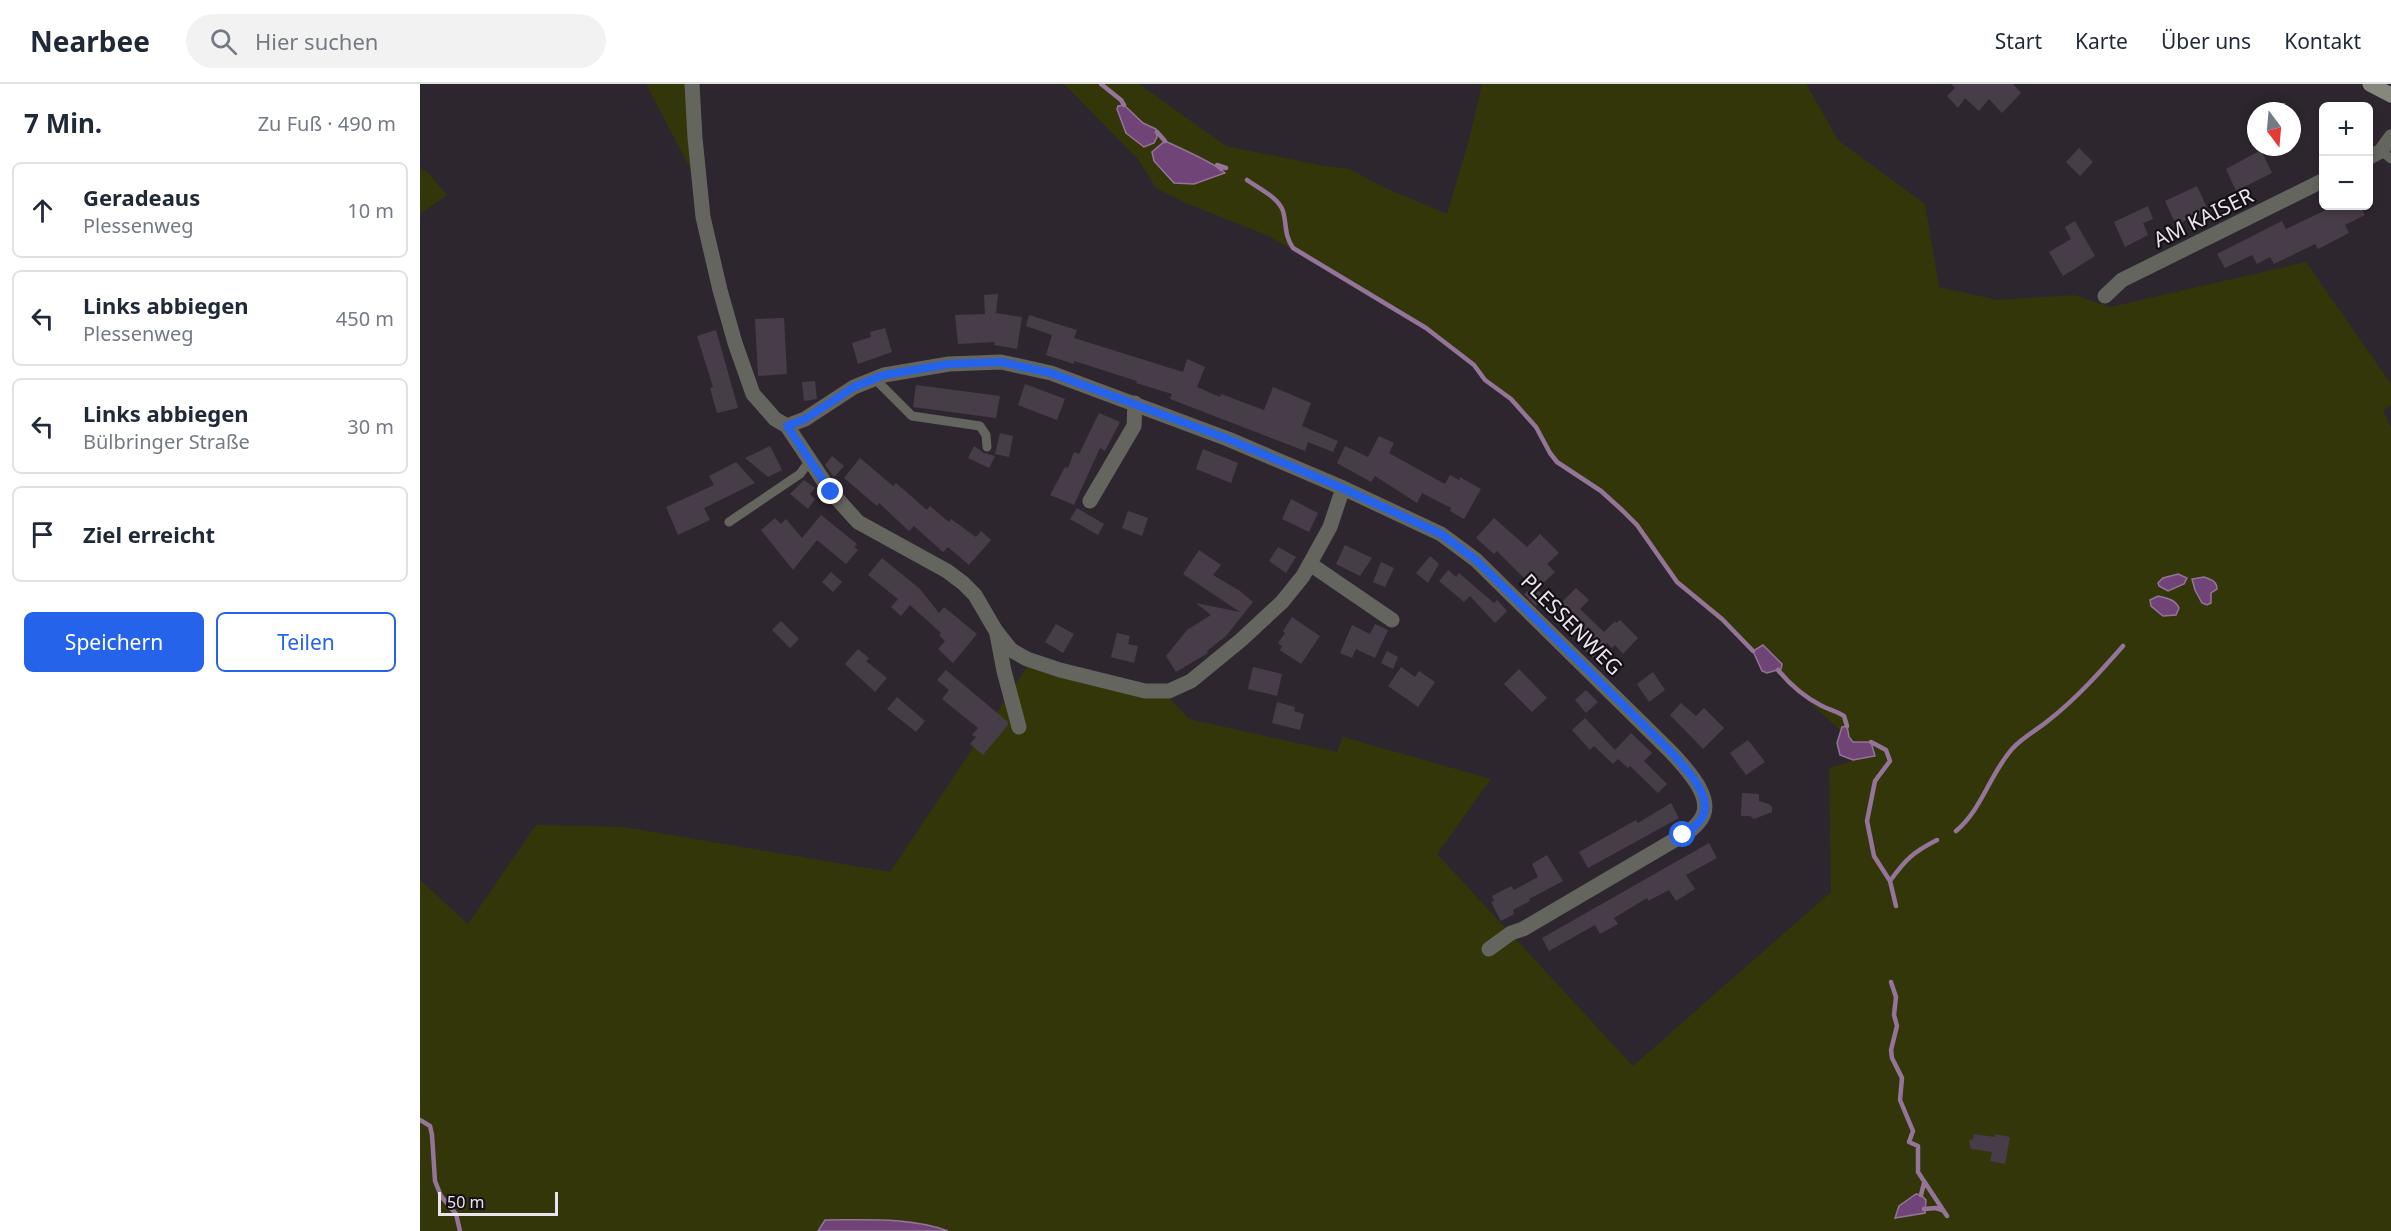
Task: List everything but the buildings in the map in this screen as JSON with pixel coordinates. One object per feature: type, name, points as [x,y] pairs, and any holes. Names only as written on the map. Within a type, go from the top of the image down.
[{"type":"main road","points":[[2370,84],[2391,95]]},
{"type":"street","points":[[692,84],[694,138],[703,217],[720,290],[753,394],[775,419],[787,426],[831,492],[858,522],[947,571],[975,595],[996,631],[1011,650],[1027,659],[1091,679],[1145,691],[1169,691],[1191,681],[1241,640],[1282,602],[1310,564],[1330,527],[1342,488]]},
{"type":"street","points":[[2380,156],[2391,137]]},
{"type":"street","name":"AM KAISER","points":[[2105,296],[2122,280],[2319,182]]},
{"type":"street","name":"PLESSENWEG","points":[[787,426],[805,419],[854,387],[875,379],[949,364],[1001,362],[1051,373],[1228,439],[1441,534],[1476,560],[1672,753],[1693,777],[1704,802],[1699,823],[1683,835],[1523,929],[1511,933],[1489,949]]},
{"type":"street","points":[[1090,501],[1134,426],[1135,403]]},
{"type":"street","points":[[1310,564],[1392,620]]},
{"type":"street","points":[[996,631],[1019,727]]},
{"type":"lane","points":[[875,379],[912,416],[980,426],[986,435],[987,447]]},
{"type":"lane","points":[[729,522],[800,474],[811,459]]},
{"type":"green space","points":[[646,84],[692,84],[700,187]]},
{"type":"green space","points":[[1064,84],[1139,84],[1226,146],[1350,169],[1381,186],[1447,214],[1469,140],[1482,84],[1806,84],[1839,141],[1925,204],[1939,287],[1997,300],[2074,295],[2110,307],[2306,262],[2391,384],[2391,405],[2383,410],[2391,427],[2391,1231],[420,1231],[420,880],[468,924],[536,825],[624,827],[890,872],[1029,664],[1169,698],[1189,719],[1337,752],[1343,737],[1491,779],[1437,854],[1633,1066],[1831,892],[1829,768],[1869,756],[1676,582],[1634,525],[1600,493],[1557,465],[1548,454],[1535,427],[1510,399],[1484,381],[1473,366],[1426,329],[1269,236],[1186,203],[1156,188],[1138,159]]},
{"type":"green space","points":[[420,167],[447,195],[420,214]]},
{"type":"shaded area","points":[[1124,105],[1143,123],[1156,129],[1157,137],[1154,143],[1144,147],[1126,133],[1117,109],[1118,106]]},
{"type":"shaded area","points":[[1165,141],[1225,173],[1194,184],[1174,183],[1154,161],[1152,152]]},
{"type":"shaded area","points":[[2178,574],[2187,578],[2184,584],[2168,591],[2159,586],[2158,583],[2163,578]]},
{"type":"shaded area","points":[[2204,577],[2217,586],[2217,589],[2211,593],[2211,603],[2207,605],[2202,603],[2192,579]]},
{"type":"shaded area","points":[[2158,596],[2175,603],[2179,608],[2176,615],[2163,616],[2151,606],[2150,600]]},
{"type":"shaded area","points":[[1763,645],[1782,664],[1781,669],[1767,673],[1762,671],[1753,651]]},
{"type":"shaded area","points":[[1847,726],[1849,737],[1853,742],[1871,742],[1875,756],[1853,760],[1840,755],[1837,743],[1842,727]]},
{"type":"shaded area","points":[[1916,1194],[1926,1200],[1925,1213],[1895,1218],[1899,1206]]},
{"type":"shaded area","points":[[825,1220],[903,1221],[948,1231],[818,1231]]},
{"type":"waterway","points":[[1101,84],[1124,105]]},
{"type":"waterway","points":[[1157,132],[1165,141]]},
{"type":"waterway","points":[[1221,169],[1217,165],[1226,168]]},
{"type":"waterway","points":[[1247,180],[1272,197],[1280,206],[1288,239],[1293,248],[1426,328],[1474,365],[1485,380],[1511,399],[1536,427],[1557,462],[1601,491],[1623,511],[1637,525],[1677,582],[1722,619],[1753,651]]},
{"type":"waterway","points":[[1956,831],[1973,812],[1998,768],[2013,748],[2069,703],[2123,646]]},
{"type":"waterway","points":[[1778,670],[1804,695],[1844,716],[1847,726]]},
{"type":"waterway","points":[[1871,742],[1886,750],[1890,761],[1875,781],[1867,821],[1874,856],[1890,881],[1896,906]]},
{"type":"waterway","points":[[1890,881],[1910,857],[1937,840]]},
{"type":"waterway","points":[[1891,982],[1896,997],[1894,1015],[1897,1026],[1891,1050],[1892,1058],[1902,1078],[1900,1100],[1913,1131],[1909,1142],[1918,1146],[1918,1172],[1947,1216]]},
{"type":"waterway","points":[[420,1120],[430,1126],[435,1181],[441,1196],[456,1214],[460,1231]]},
{"type":"waterway","points":[[1921,1195],[1924,1183]]},
{"type":"waterway","points":[[1924,1209],[1942,1210]]},
{"type":"route","points":[[831,492],[787,426],[805,419],[854,387],[884,375],[949,364],[1001,362],[1051,373],[1228,439],[1441,534],[1476,560],[1672,753],[1693,777],[1702,795],[1704,809],[1699,823],[1683,835]]}]
